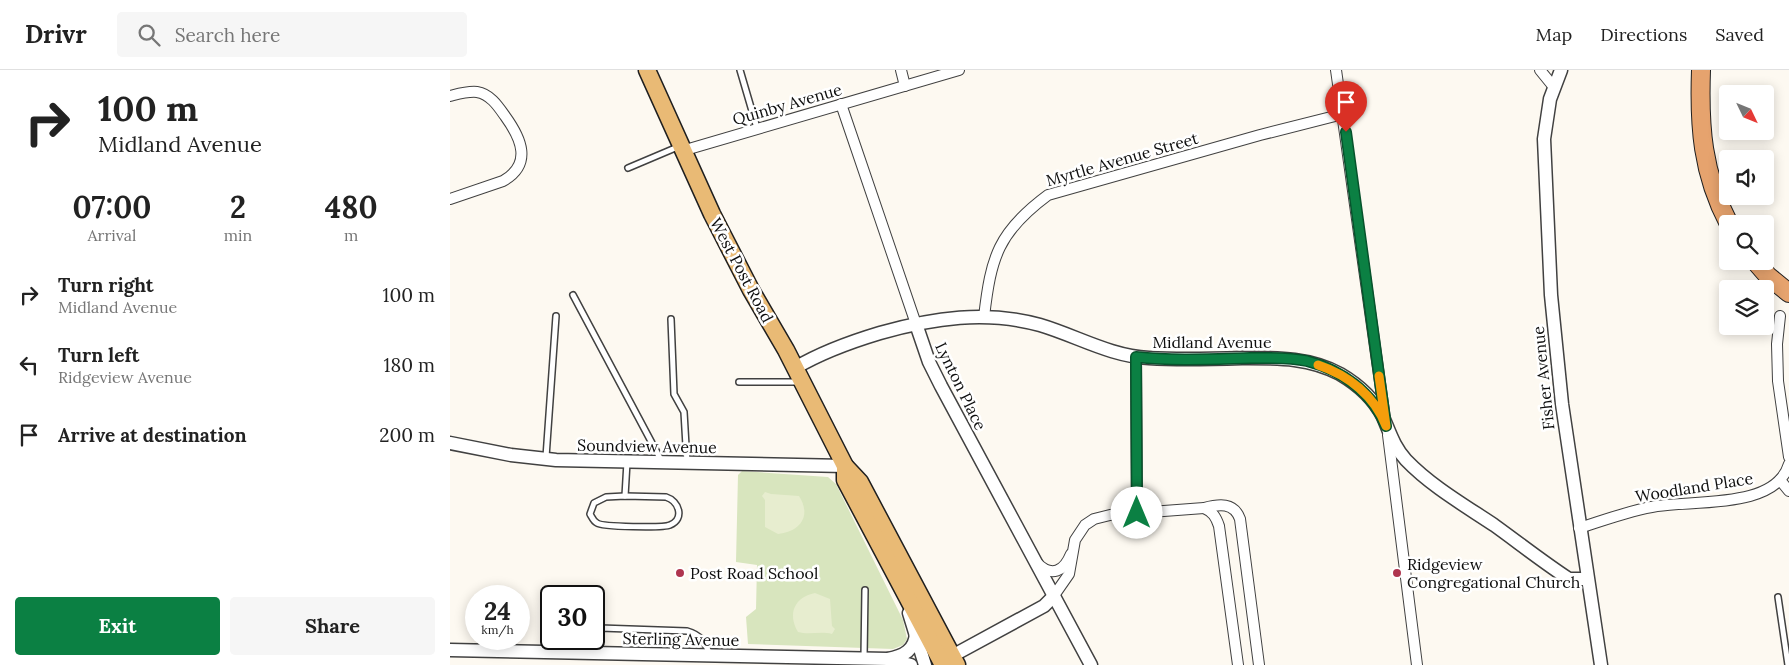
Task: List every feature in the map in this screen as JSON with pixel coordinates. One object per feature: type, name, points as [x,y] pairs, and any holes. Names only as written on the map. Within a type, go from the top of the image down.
[{"type":"highway","points":[[1701,70],[1700,123],[1705,159],[1715,193],[1725,215]]},
{"type":"highway","points":[[1713,70],[1713,138],[1719,166]]},
{"type":"highway","points":[[1774,264],[1789,278]]},
{"type":"highway","points":[[1763,270],[1789,293]]},
{"type":"main road","name":"West Post Road","points":[[647,70],[681,148],[751,290],[798,374],[845,466],[860,482],[951,663]]},
{"type":"main road","name":"West Post Road","points":[[845,466],[845,480],[896,578],[951,663]]},
{"type":"street","points":[[900,70],[905,86]]},
{"type":"street","name":"Quinby Avenue","points":[[681,148],[959,70]]},
{"type":"street","points":[[1336,70],[1386,426],[1417,665]]},
{"type":"street","points":[[1540,70],[1553,86]]},
{"type":"street","name":"Fisher Avenue","points":[[1560,70],[1553,86],[1545,122],[1543,152],[1551,295],[1562,404],[1601,665]]},
{"type":"street","points":[[450,96],[476,92],[490,98],[499,106],[522,144],[522,156],[519,166],[511,176],[503,181],[450,199]]},
{"type":"street","name":"Lynton Place","points":[[841,104],[929,362],[1032,557],[1092,665]]},
{"type":"street","name":"Myrtle Avenue Street","points":[[984,317],[992,265],[1005,236],[1025,212],[1048,195],[1260,135],[1343,114]]},
{"type":"street","points":[[1780,316],[1777,372],[1789,457]]},
{"type":"street","name":"Midland Avenue","points":[[798,374],[831,349],[916,324],[952,318],[984,317],[1038,324],[1076,337],[1104,350],[1136,357],[1191,359],[1286,358],[1307,361],[1342,376],[1363,391],[1378,408],[1396,448],[1421,475],[1569,578],[1588,579]]},
{"type":"street","points":[[1136,357],[1137,513]]},
{"type":"street","name":"Soundview Avenue","points":[[450,444],[511,456],[546,459],[845,466]]},
{"type":"street","name":"Woodland Place","points":[[1580,528],[1656,506],[1741,498],[1764,492],[1780,480],[1789,464]]},
{"type":"street","points":[[1780,480],[1789,492]]},
{"type":"street","points":[[1032,557],[1042,568],[1060,570],[1065,565],[1080,531],[1094,519],[1110,515],[1204,508],[1217,505],[1231,506],[1238,513],[1259,665]]},
{"type":"street","points":[[1204,508],[1211,511],[1219,526],[1238,665]]},
{"type":"street","points":[[951,663],[1044,606],[1054,597],[1069,574],[1073,548]]},
{"type":"street","points":[[896,578],[916,633],[925,665]]},
{"type":"street","points":[[888,659],[898,657],[908,651],[914,644],[916,633]]},
{"type":"street","name":"Sterling Avenue","points":[[450,650],[710,656],[844,662],[864,659],[888,659],[911,665]]},
{"type":"lane","points":[[740,70],[757,128]]},
{"type":"lane","points":[[628,168],[681,148]]},
{"type":"lane","points":[[573,296],[662,462]]},
{"type":"lane","points":[[546,459],[556,316]]},
{"type":"lane","points":[[671,319],[674,394],[684,412],[687,463]]},
{"type":"lane","points":[[739,382],[788,383],[798,374]]},
{"type":"lane","points":[[625,496],[626,462]]},
{"type":"lane","points":[[606,496],[625,496],[666,497],[672,499],[677,504],[679,517],[676,522],[665,527],[603,525],[597,524],[593,520],[590,514],[594,503],[606,496]]},
{"type":"lane","points":[[864,659],[866,590]]},
{"type":"lane","points":[[1778,597],[1788,665]]},
{"type":"lane","points":[[605,628],[687,630],[701,638],[710,656]]},
{"type":"green space","points":[[742,471],[828,477],[836,484],[903,620],[907,639],[903,645],[893,649],[748,644],[746,617],[756,609],[757,565],[736,562],[738,475]]},
{"type":"green space","points":[[765,492],[799,496],[804,510],[802,522],[786,533],[778,534],[765,527],[765,500],[762,496]]},
{"type":"green space","points":[[815,593],[830,599],[832,626],[835,629],[832,634],[798,632],[795,625],[793,612],[798,602],[802,598]]},
{"type":"slow traffic","points":[[1318,365],[1342,376],[1363,391],[1378,408],[1386,426],[1379,376]]},
{"type":"place","name":"Post Road School","points":[[680,573]]},
{"type":"place","name":"Ridgeview Congregational Church","points":[[1397,573]]},
{"type":"route","points":[[1137,513],[1136,357],[1191,359],[1286,358],[1307,361],[1342,376],[1363,391],[1378,408],[1386,426],[1346,132]]}]
